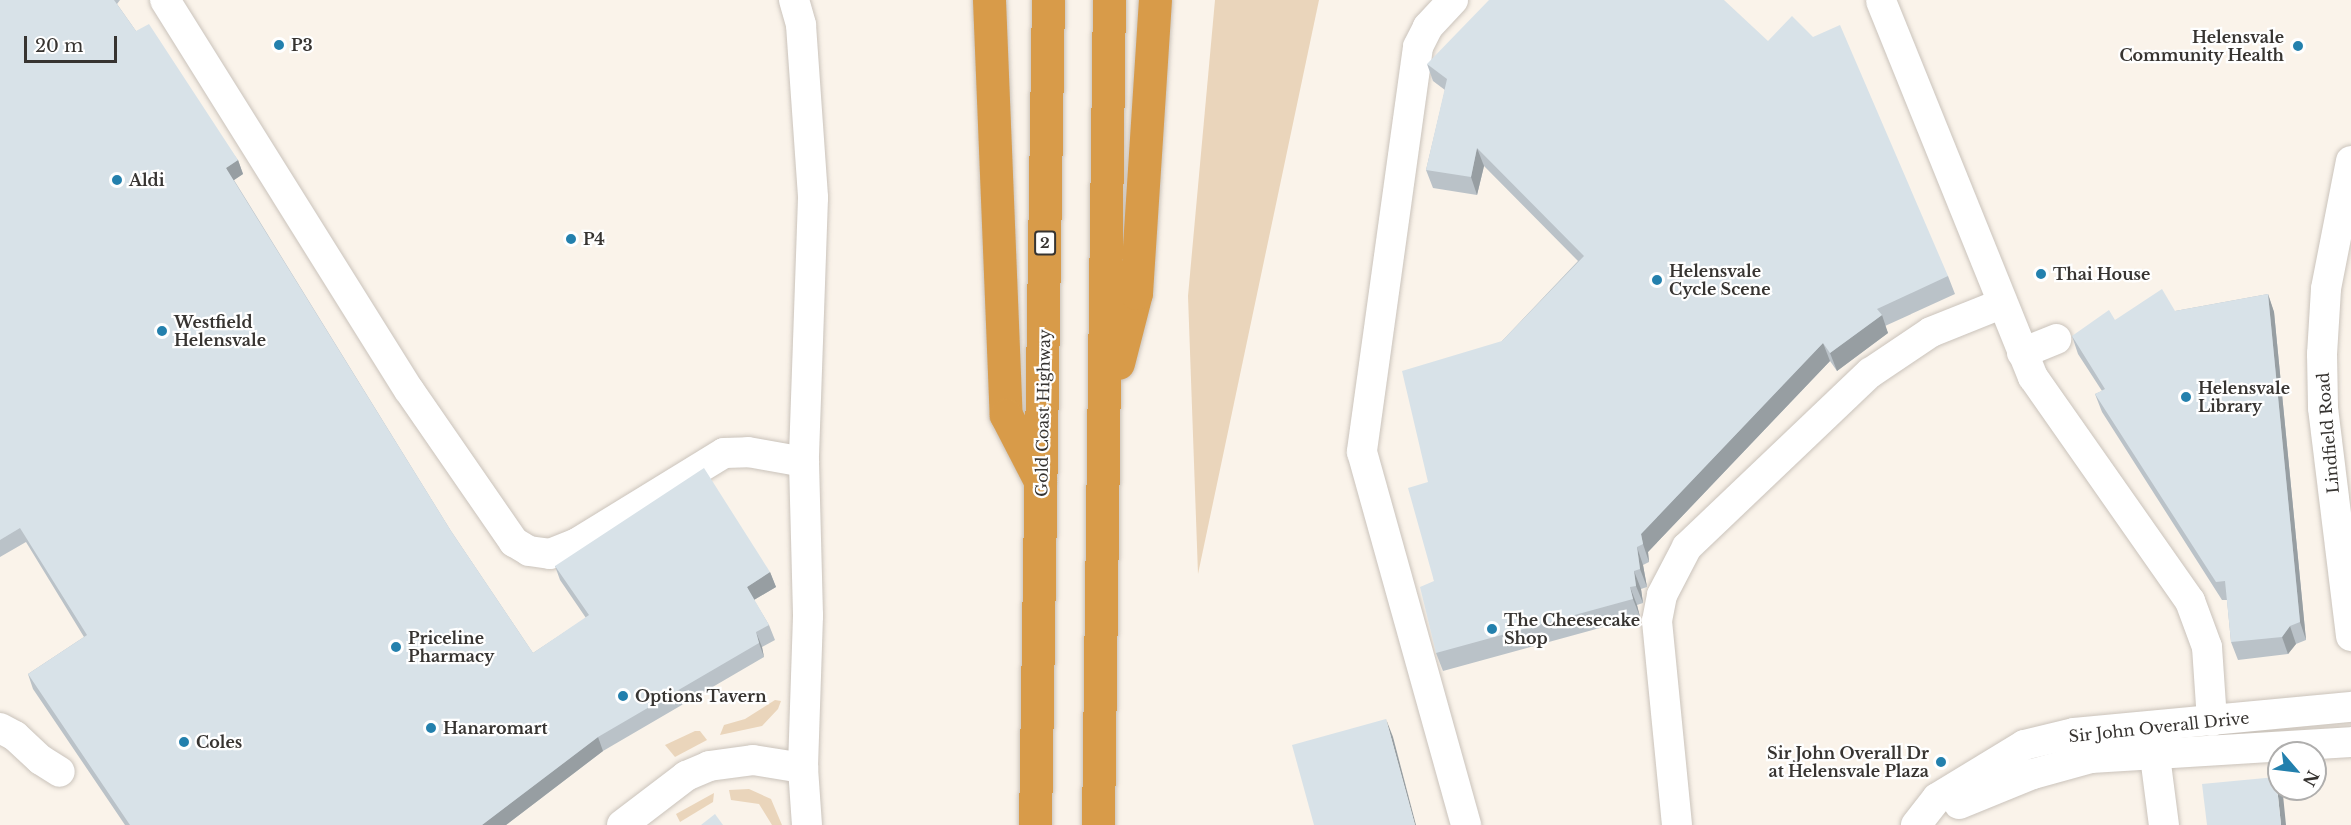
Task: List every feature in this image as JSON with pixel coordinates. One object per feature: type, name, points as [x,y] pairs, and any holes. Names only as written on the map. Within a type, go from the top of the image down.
[{"type":"highway","points":[[988,0],[1006,415],[1042,485]]},
{"type":"highway","name":"Gold Coast Highway","points":[[1035,825],[1048,0]]},
{"type":"highway","points":[[1098,825],[1109,0]]},
{"type":"highway","points":[[1105,411],[1136,293],[1155,0]]},
{"type":"street","points":[[165,0],[409,390],[514,542],[529,551],[550,554],[576,543],[724,453],[748,452],[804,462]]},
{"type":"street","points":[[794,0],[801,25],[813,198],[804,462],[809,654],[803,768],[807,825]]},
{"type":"street","points":[[1453,0],[1428,27],[1418,47],[1362,452],[1466,825]]},
{"type":"street","points":[[1881,1],[2001,304],[2033,377],[2190,601],[2207,647],[2212,721]]},
{"type":"street","name":"Lindfield Road","points":[[2351,161],[2326,289],[2322,354],[2323,408],[2351,636]]},
{"type":"street","points":[[1677,825],[1657,621],[1662,595],[1687,547],[1870,373],[1931,332],[2001,304]]},
{"type":"street","points":[[2022,353],[2056,339]]},
{"type":"street","name":"Sir John Overall Drive","points":[[2153,740],[2212,721],[2351,707]]},
{"type":"street","points":[[0,728],[15,736],[40,760],[60,772]]},
{"type":"street","name":"Sir John Overall Drive","points":[[1918,823],[1936,798],[2024,745],[2074,734],[2153,740],[2351,741]]},
{"type":"street","points":[[2153,740],[2164,825]]},
{"type":"street","points":[[622,825],[686,776],[708,766],[753,760],[803,768]]},
{"type":"shaded area","points":[[1215,0],[1319,0],[1198,574],[1188,296]]},
{"type":"shaded area","points":[[775,700],[781,701],[778,709],[762,726],[720,735],[724,725],[745,719]]},
{"type":"shaded area","points":[[695,731],[700,731],[707,740],[675,757],[665,745]]},
{"type":"shaded area","points":[[749,789],[771,799],[782,825],[772,825],[759,804],[731,800],[729,790]]},
{"type":"shaded area","points":[[714,793],[713,802],[680,822],[676,814]]},
{"type":"building","name":"Westfield Helensvale","points":[[0,0],[114,0],[136,31],[149,24],[238,160],[226,168],[451,531],[533,653],[589,615],[555,566],[704,468],[770,572],[747,587],[769,625],[756,632],[759,643],[598,737],[482,825],[130,825],[28,674],[87,635],[20,528],[0,540]]},
{"type":"building","points":[[1489,0],[1724,0],[1768,41],[1792,16],[1813,37],[1840,25],[1948,276],[1877,309],[1882,315],[1830,353],[1823,343],[1641,534],[1643,544],[1637,547],[1640,569],[1634,571],[1636,586],[1630,587],[1633,599],[1436,653],[1420,587],[1434,581],[1408,488],[1428,482],[1402,371],[1502,341],[1584,256],[1477,148],[1471,177],[1426,170],[1447,79],[1427,64]]},
{"type":"building","points":[[2162,289],[2175,311],[2268,294],[2300,622],[2290,626],[2282,637],[2231,642],[2225,581],[2216,582],[2095,394],[2105,389],[2072,336],[2109,310],[2115,320]]},
{"type":"building","points":[[1386,719],[1415,825],[1314,825],[1292,745]]},
{"type":"building","points":[[2267,778],[2267,801],[2278,801],[2281,825],[2207,825],[2202,784]]},
{"type":"building","points":[[715,814],[723,825],[701,825]]},
{"type":"place","name":"P3","points":[[279,45]]},
{"type":"place","name":"Helensvale Community Health","points":[[2298,46]]},
{"type":"place","name":"Aldi","points":[[117,180]]},
{"type":"place","name":"P4","points":[[571,239]]},
{"type":"place","name":"Thai House","points":[[2041,274]]},
{"type":"place","name":"Helensvale Cycle Scene","points":[[1657,280]]},
{"type":"place","name":"Westfield Helensvale","points":[[162,331]]},
{"type":"place","name":"Helensvale Library","points":[[2186,397]]},
{"type":"place","name":"The Cheesecake Shop","points":[[1492,629]]},
{"type":"place","name":"Priceline Pharmacy","points":[[396,647]]},
{"type":"place","name":"Options Tavern","points":[[623,696]]},
{"type":"place","name":"Hanaromart","points":[[431,728]]},
{"type":"place","name":"Coles","points":[[184,742]]},
{"type":"place","name":"Sir John Overall Dr at Helensvale Plaza","points":[[1941,762]]}]
